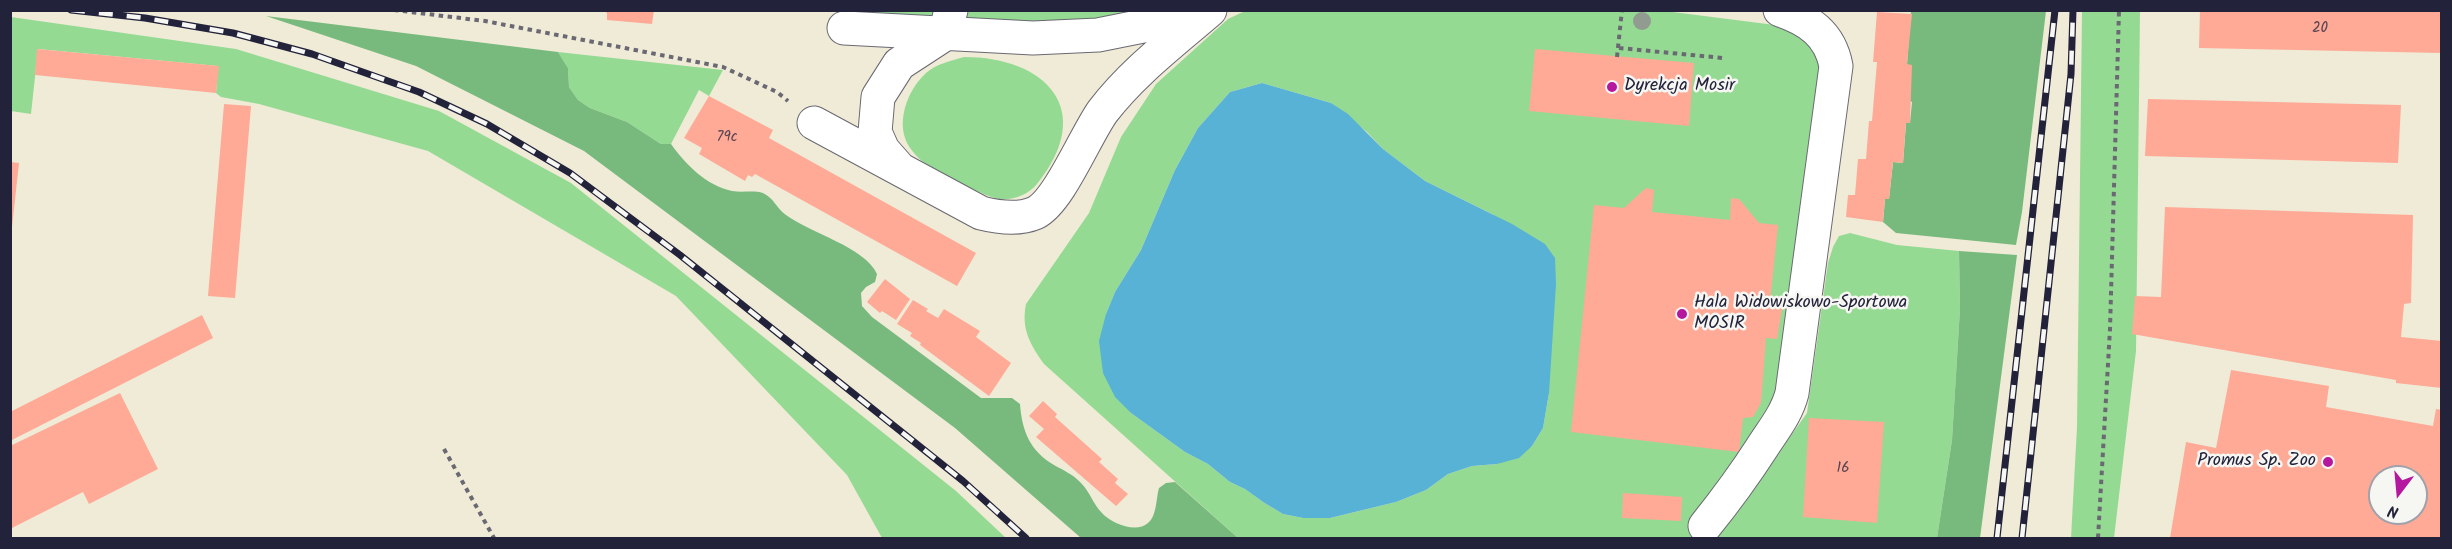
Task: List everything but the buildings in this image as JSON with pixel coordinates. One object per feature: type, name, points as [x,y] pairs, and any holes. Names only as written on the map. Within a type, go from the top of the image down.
[{"type":"lane","points":[[844,28],[948,22],[1033,38],[1098,35],[1143,26],[1201,10]]},
{"type":"lane","points":[[814,123],[981,213],[1000,217],[1035,213],[1050,201],[1103,111],[1135,75],[1210,10]]},
{"type":"lane","points":[[1705,526],[1728,499],[1767,440],[1788,406],[1792,393],[1836,66],[1833,51],[1823,36],[1811,25],[1780,10]]},
{"type":"lane","points":[[900,170],[883,150],[875,132],[878,97],[899,64],[948,22]]},
{"type":"path","points":[[394,10],[485,21],[723,67],[777,92],[814,123]]},
{"type":"path","points":[[1617,57],[1622,10]]},
{"type":"path","points":[[2098,538],[2110,329],[2119,10]]},
{"type":"path","points":[[1619,48],[1723,58]]},
{"type":"path","points":[[444,449],[494,538]]},
{"type":"green space","points":[[963,10],[1158,11],[1094,26],[962,22]]},
{"type":"green space","points":[[1657,10],[1775,25],[1802,37],[1820,59],[1778,396],[1719,530],[1725,528],[1807,413],[1828,263],[1839,236],[1850,233],[1897,245],[1959,251],[1960,309],[1952,440],[1937,538],[1238,538],[1044,364],[1028,336],[1025,313],[1026,304],[1089,213],[1121,137],[1156,84],[1228,19],[1245,11]],"holes":[[[1262,83],[1331,103],[1367,132],[1383,149],[1425,181],[1494,215],[1549,393],[1543,428],[1532,446],[1497,464],[1472,466],[1448,474],[1426,490],[1396,502],[1330,518],[1303,518],[1283,514],[1230,482],[1208,464],[1185,452],[1131,413],[1106,314],[1115,292],[1141,250],[1175,170],[1198,128],[1230,92]]]},
{"type":"green space","points":[[861,11],[944,11],[940,24],[853,21]]},
{"type":"green space","points":[[1911,11],[2046,11],[2016,245],[1896,233],[1883,222],[1885,199],[1889,199],[1893,162],[1903,163],[1906,123],[1910,123],[1912,102],[1910,101],[1907,64]]},
{"type":"green space","points":[[2082,11],[2140,11],[2136,351],[2114,538],[2071,538],[2077,427]]},
{"type":"green space","points":[[266,16],[558,52],[568,68],[569,87],[578,100],[590,108],[627,122],[661,144],[671,144],[690,166],[714,184],[732,191],[763,193],[796,222],[849,248],[871,264],[877,274],[875,282],[861,293],[862,306],[872,317],[981,398],[1012,398],[1020,404],[1025,431],[1033,447],[1054,465],[1078,480],[1106,517],[1124,526],[1143,526],[1153,516],[1159,488],[1166,483],[1175,482],[1238,538],[1081,538],[955,428],[584,151],[416,66]]},
{"type":"green space","points":[[11,17],[236,49],[439,111],[571,183],[956,491],[1006,538],[882,538],[847,475],[676,296],[428,151],[259,104],[221,97],[216,93],[218,66],[38,49],[31,114],[11,111]]},
{"type":"green space","points":[[558,52],[723,70],[709,96],[699,90],[671,144],[661,144],[627,122],[590,108],[578,100],[569,87],[568,68]]},
{"type":"green space","points":[[964,57],[993,59],[1018,66],[1039,78],[1054,93],[1062,111],[1062,133],[1054,157],[1037,184],[1020,196],[1000,199],[961,183],[922,161],[905,139],[903,119],[905,108],[919,80],[934,67]]},
{"type":"green space","points":[[1959,251],[2017,255],[1980,538],[1937,538],[1952,440],[1960,309]]},
{"type":"water","points":[[1262,83],[1331,103],[1348,114],[1383,149],[1425,181],[1512,224],[1545,244],[1555,258],[1556,284],[1549,393],[1543,428],[1532,446],[1519,458],[1497,464],[1472,466],[1448,474],[1426,490],[1396,502],[1330,518],[1303,518],[1283,514],[1230,482],[1208,464],[1185,452],[1131,413],[1115,397],[1103,373],[1099,341],[1115,292],[1141,250],[1175,170],[1198,128],[1230,92]]},
{"type":"railway","points":[[71,10],[145,18],[233,33],[312,54],[419,92],[487,124],[570,173],[680,255],[963,481],[1026,538]]},
{"type":"railway","points":[[1997,538],[2055,10]]},
{"type":"railway","points":[[2022,538],[2071,74],[2073,10]]},
{"type":"place","name":"Dyrekcja Mosir","points":[[1612,87]]},
{"type":"place","name":"Hala Widowiskowo-Sportowa MOSIR","points":[[1682,314]]},
{"type":"place","name":"Promus Sp. Zoo","points":[[2328,462]]}]
